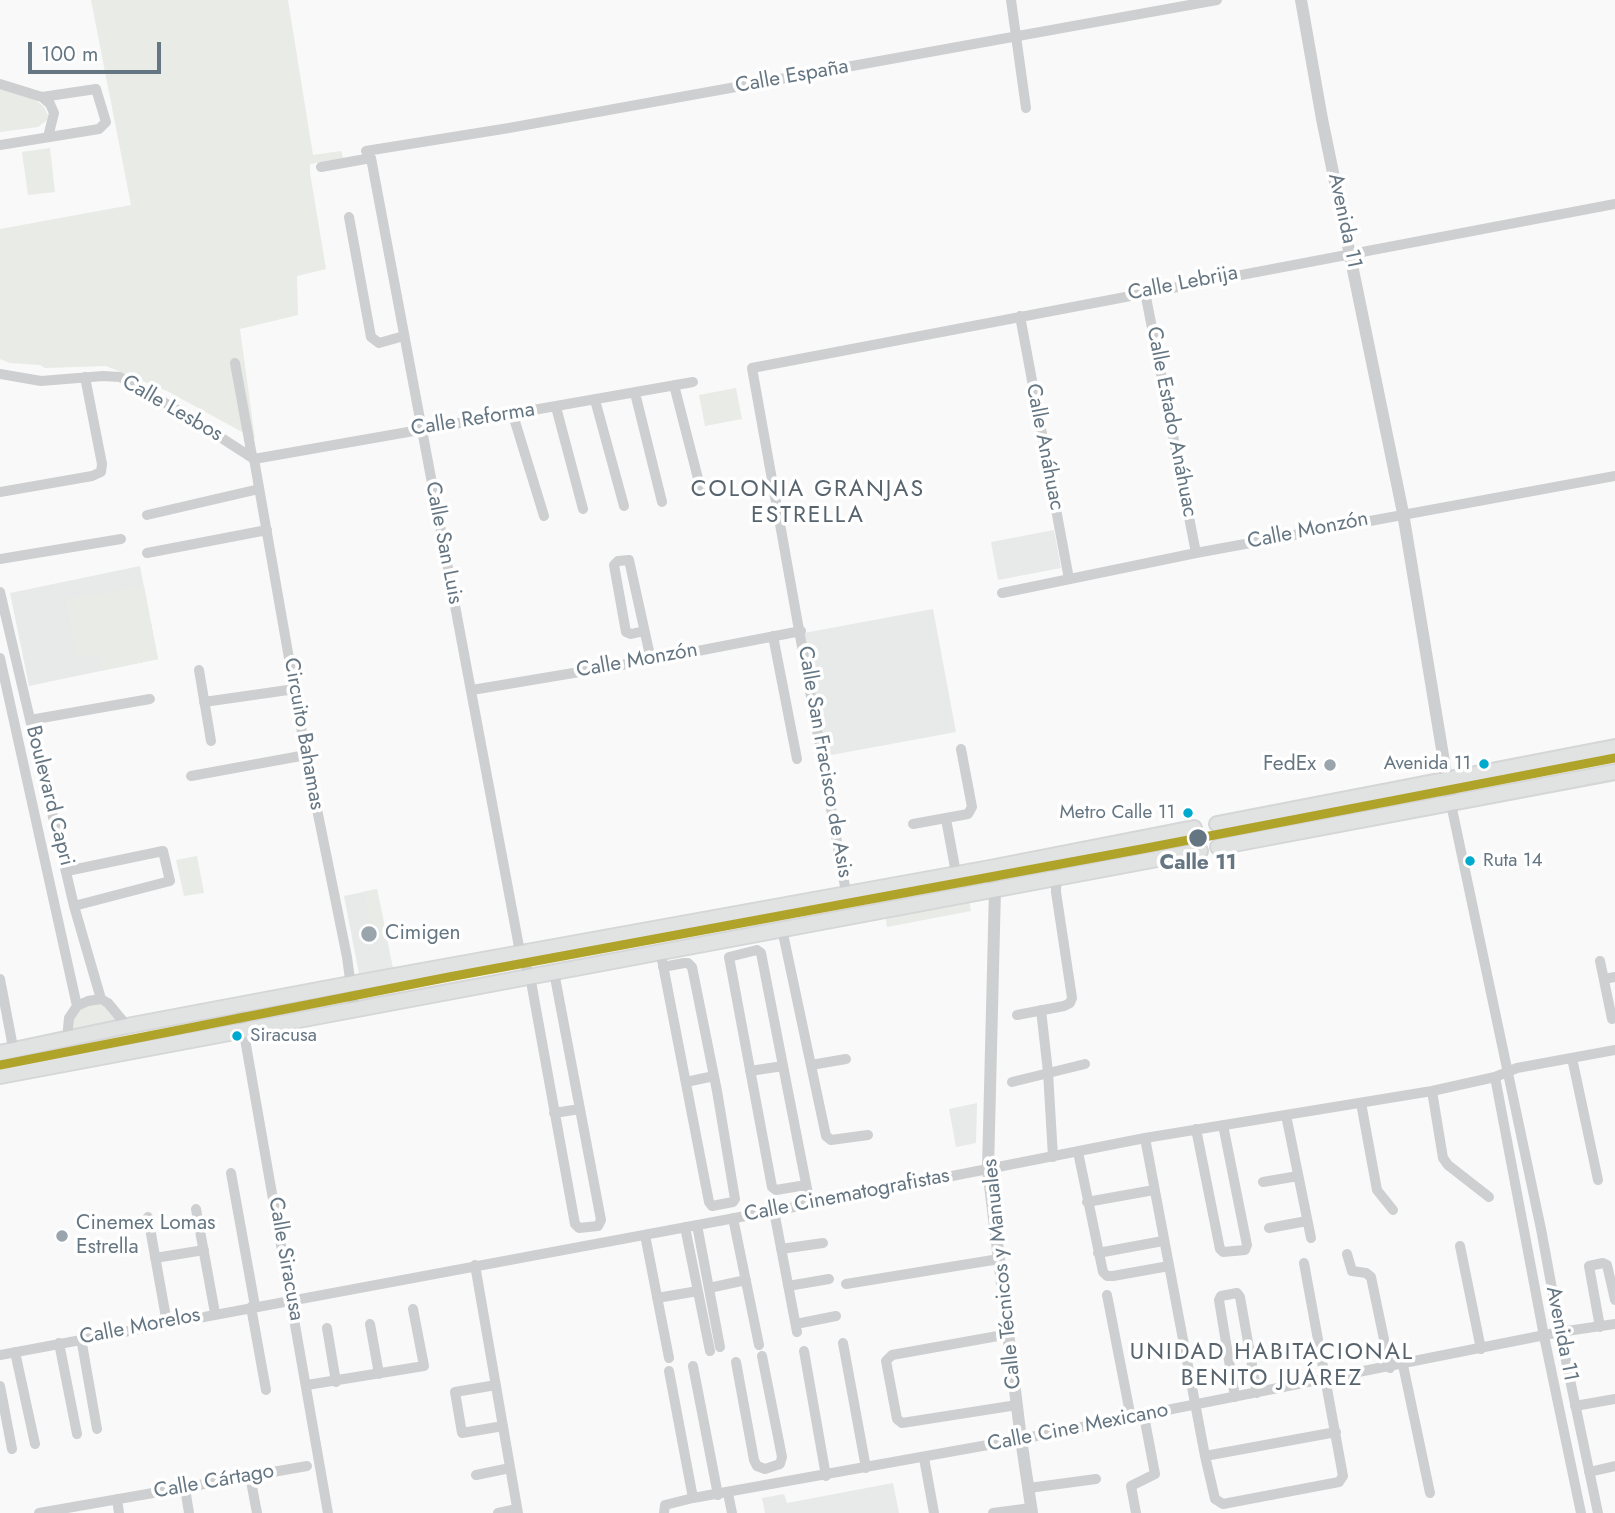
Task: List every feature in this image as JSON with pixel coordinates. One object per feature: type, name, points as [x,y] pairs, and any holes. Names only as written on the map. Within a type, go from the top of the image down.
[{"type":"main road","points":[[1217,824],[1615,747]]},
{"type":"main road","points":[[1218,847],[1615,772]]},
{"type":"main road","points":[[0,1054],[127,1026],[846,892],[990,868],[1194,828]]},
{"type":"main road","points":[[0,1076],[1200,850]]},
{"type":"street","points":[[1011,0],[1026,108]]},
{"type":"street","name":"Calle España","points":[[369,153],[1217,0]]},
{"type":"street","name":"Avenida 11","points":[[1301,0],[1322,119],[1403,513],[1451,804],[1598,1513]]},
{"type":"street","points":[[0,84],[42,97],[50,104],[54,113],[48,137]]},
{"type":"street","points":[[0,145],[99,129],[106,122],[99,91],[96,89],[42,97]]},
{"type":"street","points":[[321,167],[369,153]]},
{"type":"street","name":"Calle San Luis","points":[[369,153],[520,952],[530,976],[575,1224],[579,1228],[598,1226],[601,1220],[580,1109]]},
{"type":"street","name":"Calle Lebrija","points":[[752,368],[1615,204]]},
{"type":"street","points":[[349,217],[371,337],[379,342],[404,336]]},
{"type":"street","name":"Calle Estado Anáhuac","points":[[1145,292],[1196,553]]},
{"type":"street","name":"Calle Anáhuac","points":[[1020,316],[1069,579]]},
{"type":"street","name":"Circuito Bahamas","points":[[234,363],[267,530],[306,755],[347,957],[354,1009]]},
{"type":"street","name":"Calle San Fracisco de Asis","points":[[752,368],[846,892]]},
{"type":"street","name":"Calle Lesbos","points":[[0,374],[41,381],[120,377],[253,458]]},
{"type":"street","points":[[0,492],[92,476],[101,472],[102,464],[85,377]]},
{"type":"street","name":"Calle Reforma","points":[[253,458],[693,382]]},
{"type":"street","points":[[674,385],[702,494]]},
{"type":"street","points":[[635,393],[662,502]]},
{"type":"street","points":[[595,400],[624,506]]},
{"type":"street","points":[[556,407],[583,509]]},
{"type":"street","points":[[513,415],[544,516]]},
{"type":"street","name":"Calle Monzón","points":[[1002,593],[1403,513],[1615,476]]},
{"type":"street","points":[[147,515],[259,489]]},
{"type":"street","points":[[147,554],[267,530]]},
{"type":"street","points":[[0,559],[121,539]]},
{"type":"street","points":[[644,631],[631,634],[626,632],[614,565],[618,561],[629,560],[651,660]]},
{"type":"street","name":"Boulevard Capri","points":[[0,592],[74,906],[101,999]]},
{"type":"street","name":"Calle Monzón","points":[[472,690],[801,631]]},
{"type":"street","points":[[773,636],[797,760]]},
{"type":"street","name":"Boulevard Capri","points":[[0,658],[77,1006]]},
{"type":"street","points":[[199,670],[211,741]]},
{"type":"street","points":[[204,702],[295,689]]},
{"type":"street","points":[[30,720],[150,699]]},
{"type":"street","points":[[913,824],[968,814],[972,807],[961,749]]},
{"type":"street","points":[[191,776],[306,755]]},
{"type":"street","points":[[946,819],[956,873]]},
{"type":"street","points":[[67,871],[163,851],[170,881],[74,906]]},
{"type":"street","points":[[1017,1016],[1064,1006],[1070,1003],[1072,998],[1056,892],[1057,854]]},
{"type":"street","name":"Calle Técnicos y Manuales","points":[[990,868],[995,889],[988,1168],[1032,1510]]},
{"type":"street","points":[[782,929],[826,1136],[831,1140],[868,1135]]},
{"type":"street","points":[[806,1185],[775,1190],[772,1187],[728,958],[757,950],[761,953],[810,1204]]},
{"type":"street","points":[[661,951],[663,967],[709,1202],[712,1206],[733,1202],[735,1199],[714,1076],[692,967],[684,962],[663,967]]},
{"type":"street","points":[[1600,961],[1612,1019]]},
{"type":"street","points":[[554,972],[580,1109],[554,1113]]},
{"type":"street","points":[[1604,979],[1615,977]]},
{"type":"street","points":[[0,979],[12,1042]]},
{"type":"street","points":[[67,1040],[69,1018],[77,1006],[101,999],[127,1026]]},
{"type":"street","name":"Calle Siracusa","points":[[239,1005],[328,1513]]},
{"type":"street","points":[[1041,1010],[1053,1157]]},
{"type":"street","points":[[1495,1077],[1517,1068],[1615,1050]]},
{"type":"street","points":[[1572,1058],[1598,1180]]},
{"type":"street","points":[[811,1065],[846,1059]]},
{"type":"street","points":[[1013,1082],[1085,1064]]},
{"type":"street","points":[[750,1071],[783,1066]]},
{"type":"street","points":[[686,1082],[714,1076]]},
{"type":"street","name":"Avenida 11","points":[[1495,1077],[1581,1513]]},
{"type":"street","name":"Calle Cinematografistas","points":[[281,1301],[733,1219],[1145,1138],[1432,1091],[1495,1077]]},
{"type":"street","points":[[1432,1091],[1443,1158],[1448,1165],[1489,1197]]},
{"type":"street","points":[[1361,1102],[1377,1190],[1393,1210]]},
{"type":"street","points":[[1286,1115],[1311,1238]]},
{"type":"street","points":[[1196,1129],[1220,1249],[1223,1252],[1245,1250],[1247,1245],[1223,1125]]},
{"type":"street","points":[[1145,1138],[1205,1457],[1216,1499],[1223,1504],[1339,1482],[1343,1476],[1304,1263]]},
{"type":"street","points":[[1078,1152],[1103,1272],[1107,1276],[1169,1266]]},
{"type":"street","points":[[231,1172],[266,1390]]},
{"type":"street","points":[[1264,1182],[1298,1176]]},
{"type":"street","points":[[1087,1202],[1154,1189]]},
{"type":"street","points":[[196,1209],[215,1313]]},
{"type":"street","points":[[774,1211],[796,1328],[836,1316]]},
{"type":"street","points":[[148,1217],[167,1322]]},
{"type":"street","points":[[733,1219],[782,1457],[780,1464],[765,1469],[757,1466],[754,1460],[736,1362]]},
{"type":"street","points":[[1269,1228],[1307,1221]]},
{"type":"street","points":[[697,1225],[703,1289]]},
{"type":"street","points":[[685,1227],[703,1289],[715,1349]]},
{"type":"street","points":[[1525,1233],[1541,1229]]},
{"type":"street","points":[[645,1235],[669,1358]]},
{"type":"street","points":[[1098,1253],[1163,1241]]},
{"type":"street","points":[[781,1249],[823,1243]]},
{"type":"street","points":[[1460,1246],[1481,1349]]},
{"type":"street","points":[[155,1258],[204,1250]]},
{"type":"street","points":[[1347,1254],[1352,1271],[1366,1273],[1371,1277],[1390,1368]]},
{"type":"street","points":[[846,1284],[999,1259]]},
{"type":"street","points":[[1600,1326],[1589,1266],[1603,1263],[1607,1265],[1615,1300]]},
{"type":"street","points":[[475,1265],[517,1511],[498,1513]]},
{"type":"street","points":[[788,1286],[829,1279]]},
{"type":"street","points":[[657,1298],[746,1280]]},
{"type":"street","points":[[1235,1397],[1219,1300],[1221,1296],[1237,1293],[1240,1297],[1257,1393]]},
{"type":"street","points":[[1107,1295],[1131,1418]]},
{"type":"street","name":"Calle Morelos","points":[[0,1354],[281,1301]]},
{"type":"street","points":[[307,1385],[424,1366],[413,1309]]},
{"type":"street","points":[[370,1324],[379,1374]]},
{"type":"street","name":"Calle Cine Mexicano","points":[[664,1509],[693,1498],[924,1458],[1390,1368],[1560,1332],[1615,1324]]},
{"type":"street","points":[[327,1328],[336,1382]]},
{"type":"street","points":[[1009,1334],[892,1355],[886,1361],[897,1419],[902,1423],[1017,1405]]},
{"type":"street","points":[[81,1338],[97,1429]]},
{"type":"street","points":[[59,1343],[76,1434]]},
{"type":"street","points":[[843,1343],[866,1468]]},
{"type":"street","points":[[804,1351],[826,1476]]},
{"type":"street","points":[[15,1352],[34,1444]]},
{"type":"street","points":[[1403,1365],[1430,1493]]},
{"type":"street","points":[[693,1366],[723,1494],[732,1513]]},
{"type":"street","points":[[669,1371],[693,1498]]},
{"type":"street","points":[[496,1385],[455,1392],[462,1433],[503,1426]]},
{"type":"street","points":[[0,1386],[12,1449]]},
{"type":"street","points":[[1575,1406],[1615,1399]]},
{"type":"street","points":[[1136,1513],[1131,1486],[1154,1474],[1144,1416]]},
{"type":"street","points":[[1205,1457],[1336,1432]]},
{"type":"street","points":[[924,1458],[934,1513]]},
{"type":"street","name":"Calle Cártago","points":[[45,1513],[307,1466]]},
{"type":"street","points":[[1589,1472],[1615,1466]]},
{"type":"street","points":[[476,1475],[510,1468]]},
{"type":"street","points":[[769,1468],[771,1486]]},
{"type":"street","points":[[250,1476],[257,1513]]},
{"type":"street","points":[[1029,1488],[1096,1479]]},
{"type":"street","points":[[185,1488],[189,1513]]},
{"type":"street","points":[[117,1499],[119,1513]]},
{"type":"street","points":[[993,1513],[1032,1510]]},
{"type":"shaded area","points":[[91,0],[288,0],[313,155],[341,151],[343,158],[310,164],[326,269],[297,276],[298,315],[240,329],[255,439],[167,391],[106,366],[45,368],[0,359],[0,229],[131,205]]},
{"type":"shaded area","points":[[0,88],[34,98],[44,107],[47,120],[38,127],[0,132]]},
{"type":"shaded area","points":[[50,148],[55,192],[28,195],[22,152]]},
{"type":"shaded area","points":[[736,388],[742,419],[705,426],[699,395]]},
{"type":"shaded area","points":[[1054,530],[1061,568],[998,580],[991,542]]},
{"type":"shaded area","points":[[140,566],[158,659],[29,686],[10,593]]},
{"type":"shaded area","points":[[144,586],[158,659],[101,671],[99,655],[78,659],[65,600]]},
{"type":"shaded area","points":[[933,609],[956,732],[826,756],[804,633]]},
{"type":"shaded area","points":[[197,856],[204,893],[184,896],[176,860]]},
{"type":"shaded area","name":"Cimigen","points":[[377,889],[394,973],[360,979],[344,896]]},
{"type":"shaded area","points":[[377,889],[387,937],[373,939],[364,892]]},
{"type":"shaded area","points":[[969,898],[971,911],[887,927],[885,914]]},
{"type":"shaded area","points":[[97,1003],[106,1007],[121,1025],[71,1034],[70,1026],[80,1008]]},
{"type":"shaded area","points":[[977,1103],[976,1143],[956,1147],[949,1109]]},
{"type":"shaded area","points":[[893,1483],[899,1513],[765,1513],[762,1498],[784,1494],[787,1503]]},
{"type":"transit line","points":[[0,1065],[449,977],[1615,758]]},
{"type":"place","name":"Avenida 11","points":[[1484,764]]},
{"type":"place","name":"FedEx","points":[[1330,765]]},
{"type":"place","name":"Metro Calle 11","points":[[1188,813]]},
{"type":"place","name":"Calle 11","points":[[1198,838]]},
{"type":"place","name":"Ruta 14","points":[[1470,861]]},
{"type":"place","name":"Cimigen","points":[[369,934]]},
{"type":"place","name":"Siracusa","points":[[237,1036]]},
{"type":"place","name":"Cinemex Lomas Estrella","points":[[62,1236]]},
{"type":"district","name":"COLONIA GRANJAS ESTRELLA","points":[[808,503]]},
{"type":"district","name":"UNIDAD HABITACIONAL BENITO JUÁREZ","points":[[1272,1366]]}]
